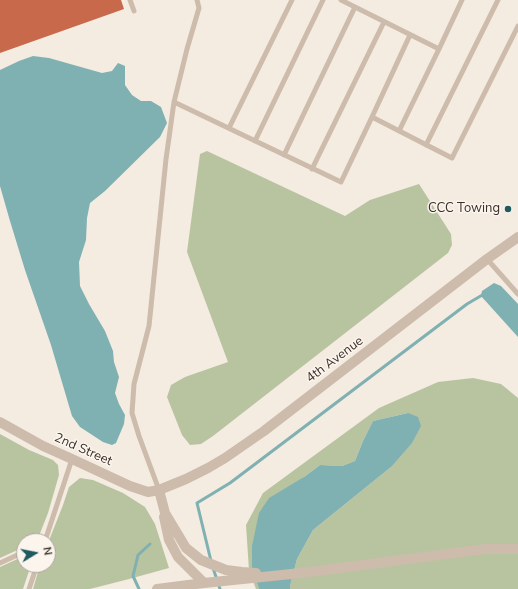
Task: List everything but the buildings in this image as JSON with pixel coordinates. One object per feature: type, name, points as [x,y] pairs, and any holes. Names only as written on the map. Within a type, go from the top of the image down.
[{"type":"street","name":"4th Avenue","points":[[159,490],[186,479],[225,458],[518,237]]},
{"type":"street","name":"2nd Street","points":[[0,422],[43,446],[141,490],[148,492],[159,490]]},
{"type":"street","points":[[159,490],[165,513],[186,548],[201,560],[226,570],[289,574]]},
{"type":"street","points":[[165,513],[164,518],[169,540],[178,557],[207,583]]},
{"type":"street","points":[[157,589],[485,549],[518,549]]},
{"type":"lane","points":[[130,0],[134,11]]},
{"type":"lane","points":[[159,490],[132,413],[134,384],[149,326],[166,159],[174,102],[199,8],[197,0]]},
{"type":"lane","points":[[228,128],[292,0]]},
{"type":"lane","points":[[255,141],[323,0]]},
{"type":"lane","points":[[341,0],[439,49]]},
{"type":"lane","points":[[399,131],[462,0]]},
{"type":"lane","points":[[426,145],[498,0]]},
{"type":"lane","points":[[284,155],[355,7]]},
{"type":"lane","points":[[312,169],[384,22]]},
{"type":"lane","points":[[372,117],[452,158],[518,26]]},
{"type":"lane","points":[[174,102],[341,182],[410,35]]},
{"type":"lane","points":[[487,259],[518,294]]},
{"type":"lane","points":[[48,533],[72,459]]},
{"type":"lane","points":[[0,563],[16,556]]},
{"type":"lane","points":[[29,589],[34,573]]},
{"type":"green space","points":[[207,151],[345,216],[370,200],[419,184],[451,234],[452,245],[448,253],[213,436],[201,444],[190,445],[182,435],[167,397],[171,385],[185,377],[228,362],[187,252],[200,154]]},
{"type":"green space","points":[[473,378],[501,384],[518,398],[518,589],[290,589],[297,559],[313,530],[391,467],[408,413],[373,421],[355,461],[342,466],[320,465],[304,477],[252,568],[259,589],[256,589],[249,570],[246,525],[263,493],[379,408],[438,382]]},
{"type":"green space","points":[[0,434],[29,450],[53,460],[58,465],[59,475],[48,513],[40,533],[16,533],[16,551],[0,558]]},
{"type":"green space","points":[[80,478],[93,480],[123,493],[145,507],[155,524],[169,568],[90,589],[33,589],[38,573],[56,573],[56,533],[52,533],[69,487]]},
{"type":"green space","points":[[16,560],[16,573],[28,573],[23,589],[0,589],[0,567]]},
{"type":"water","points":[[33,56],[49,58],[102,73],[112,71],[118,63],[125,66],[125,85],[132,95],[141,101],[151,101],[161,107],[167,123],[160,137],[105,191],[90,203],[87,218],[86,240],[79,262],[80,286],[105,331],[113,351],[114,362],[119,377],[115,393],[125,415],[124,424],[116,443],[112,445],[103,442],[80,427],[72,416],[51,345],[25,270],[0,186],[0,70]]},
{"type":"water","points":[[494,283],[501,286],[518,304],[518,337],[481,296],[482,291]]},
{"type":"water","points":[[408,413],[418,417],[421,426],[412,443],[391,467],[313,530],[297,559],[290,589],[259,589],[252,568],[252,546],[259,513],[269,498],[304,477],[320,465],[342,466],[355,461],[373,421]]},
{"type":"waterway","points":[[211,561],[197,503],[230,483],[467,304],[484,294]]},
{"type":"waterway","points":[[139,589],[133,576],[138,555],[150,544]]},
{"type":"waterway","points":[[213,568],[220,589]]},
{"type":"place","name":"CCC Towing","points":[[508,209]]}]
